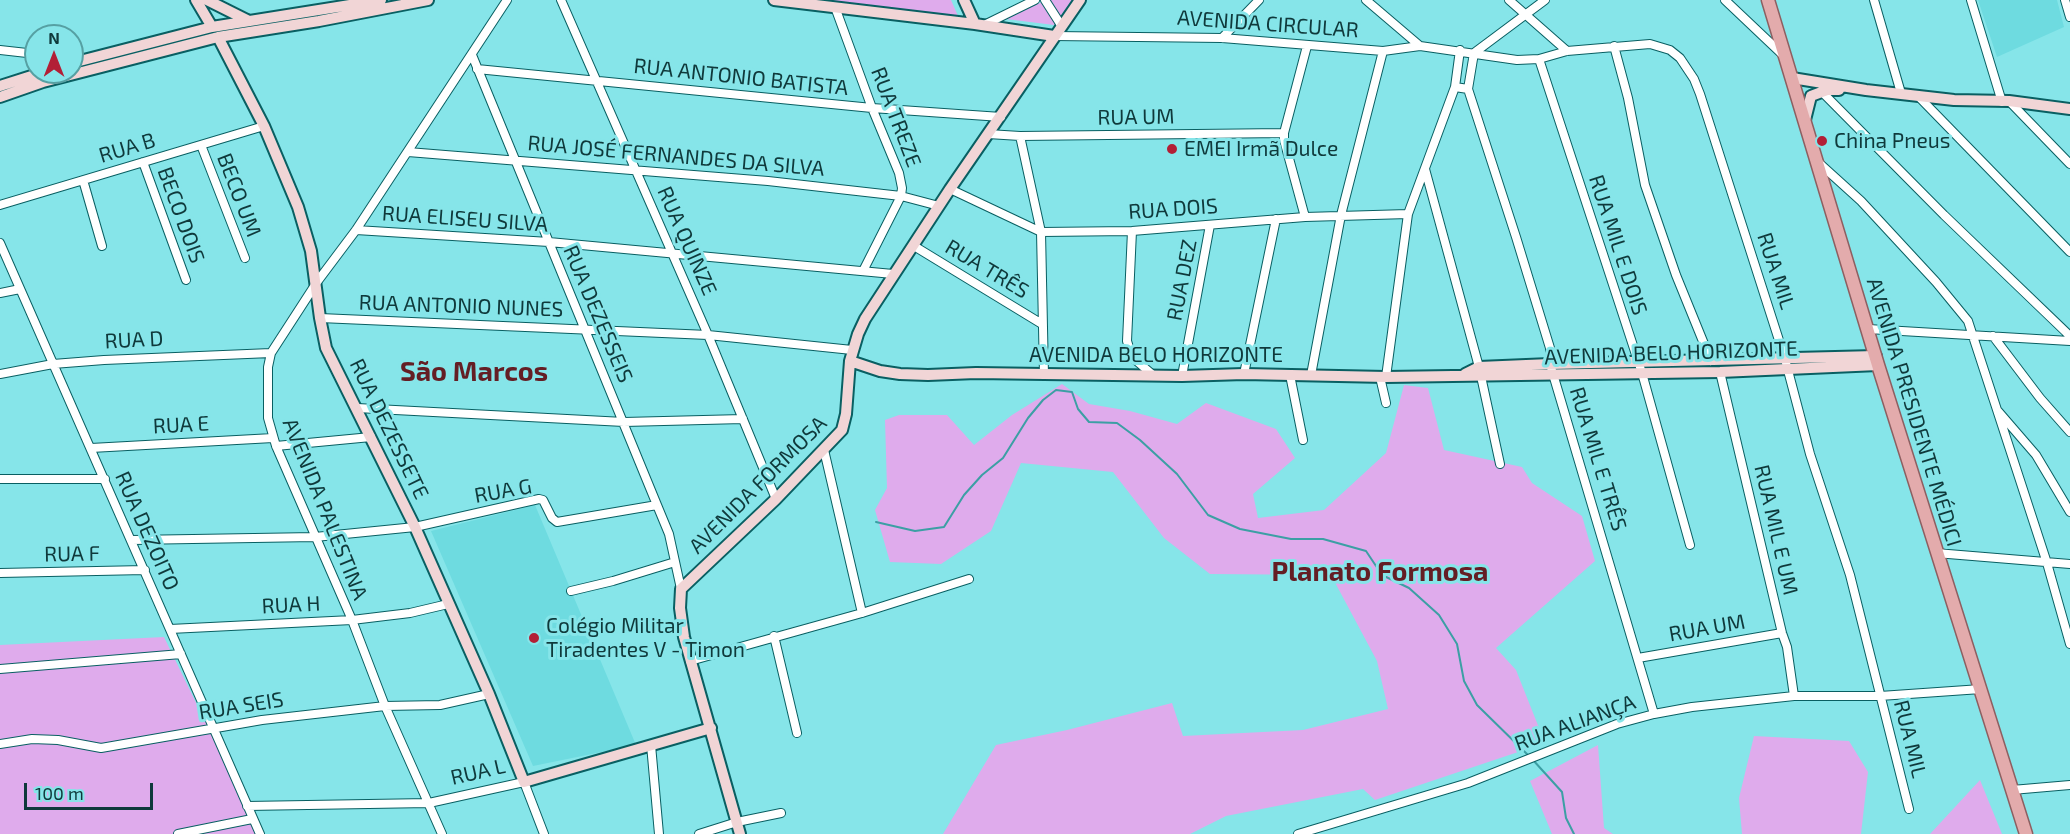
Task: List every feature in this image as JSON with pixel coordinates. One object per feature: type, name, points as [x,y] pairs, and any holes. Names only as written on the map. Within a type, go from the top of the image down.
[{"type":"main road","name":"AVENIDA PRESIDENTE MÉDICI","points":[[1768,0],[1936,553],[2026,834]]},
{"type":"street","points":[[196,0],[218,37]]},
{"type":"street","points":[[207,0],[247,20]]},
{"type":"street","points":[[84,60],[212,27],[381,0]]},
{"type":"street","points":[[0,97],[54,79],[218,37],[428,0]]},
{"type":"street","name":"AVENIDA PALESTINA","points":[[442,834],[385,706],[352,620],[275,442],[268,418],[268,367],[271,353],[316,282],[356,230],[507,0]]},
{"type":"street","name":"RUA QUINZE","points":[[561,0],[674,255],[776,499]]},
{"type":"street","name":"AVENIDA CIRCULAR","points":[[774,0],[979,24],[1054,36],[1222,38],[1383,51],[1420,46],[1474,53]]},
{"type":"street","points":[[964,0],[979,24],[1035,0]]},
{"type":"street","points":[[1045,0],[1061,25]]},
{"type":"street","name":"AVENIDA FORMOSA","points":[[681,589],[776,499],[842,430],[845,423],[851,356],[865,319],[950,189],[1080,0]]},
{"type":"street","points":[[1222,38],[1259,0]]},
{"type":"street","points":[[1366,0],[1420,46]]},
{"type":"street","points":[[1509,0],[1568,51]]},
{"type":"street","points":[[1455,87],[1468,89],[1474,53],[1545,0]]},
{"type":"street","points":[[1725,0],[1786,59]]},
{"type":"street","points":[[1874,0],[1901,93]]},
{"type":"street","points":[[1971,0],[2006,102],[2070,164]]},
{"type":"street","points":[[2065,0],[2070,17]]},
{"type":"street","name":"RUA TREZE","points":[[835,7],[872,108],[899,173],[902,188],[901,196],[863,271]]},
{"type":"street","name":"RUA DEZESSETE","points":[[218,37],[264,126],[308,235],[326,348],[415,527],[489,693],[544,834]]},
{"type":"street","name":"RUA MIL","points":[[1474,53],[1498,59],[1539,59],[1568,51],[1614,46],[1659,45],[1680,58],[1694,79],[1787,364],[1810,454],[1850,575],[1909,809]]},
{"type":"street","points":[[1305,217],[1292,174],[1284,133],[1307,46]]},
{"type":"street","points":[[1614,46],[1628,98],[1645,185],[1676,275],[1711,361]]},
{"type":"street","points":[[0,50],[24,53]]},
{"type":"street","points":[[1386,403],[1383,377],[1408,214],[1455,87],[1460,50]]},
{"type":"street","points":[[1311,375],[1341,215],[1383,51]]},
{"type":"street","name":"RUA DEZESSEIS","points":[[472,55],[669,534],[681,589]]},
{"type":"street","name":"RUA MIL E DOIS","points":[[1539,59],[1640,368],[1690,545]]},
{"type":"street","name":"RUA ANTONIO BATISTA","points":[[477,69],[872,108],[1001,117]]},
{"type":"street","points":[[0,86],[24,78]]},
{"type":"street","points":[[1792,78],[1917,96],[2070,108]]},
{"type":"street","name":"RUA MIL E TRÊS","points":[[1468,89],[1550,348],[1550,364],[1654,714]]},
{"type":"street","points":[[1805,120],[1811,96],[1821,92],[1866,90]]},
{"type":"street","points":[[1821,92],[2070,336]]},
{"type":"street","points":[[1917,96],[2070,252]]},
{"type":"street","name":"RUA B","points":[[0,205],[264,126]]},
{"type":"street","name":"RUA UM","points":[[988,134],[1020,136],[1284,133]]},
{"type":"street","points":[[1020,136],[1041,232],[1044,375]]},
{"type":"street","name":"BECO UM","points":[[201,145],[245,258]]},
{"type":"street","name":"RUA JOSÉ FERNANDES DA SILVA","points":[[408,152],[768,181],[901,196],[939,206]]},
{"type":"street","name":"BECO DOIS","points":[[143,162],[186,280]]},
{"type":"street","points":[[1817,162],[1861,201],[1936,282],[1968,321],[2047,563],[2070,644]]},
{"type":"street","points":[[1425,168],[1480,372],[1500,464]]},
{"type":"street","points":[[83,180],[102,246]]},
{"type":"street","name":"RUA DOIS","points":[[950,189],[1041,232],[1132,231],[1305,217],[1408,214]]},
{"type":"street","points":[[1244,374],[1276,219]]},
{"type":"street","name":"RUA DEZ","points":[[1182,376],[1210,225]]},
{"type":"street","name":"RUA ELISEU SILVA","points":[[356,230],[549,242],[893,274]]},
{"type":"street","points":[[1132,231],[1127,341],[1132,357],[1153,375]]},
{"type":"street","name":"RUA DEZOITO","points":[[0,243],[260,834]]},
{"type":"street","name":"RUA TRÊS","points":[[914,246],[1042,324]]},
{"type":"street","points":[[0,293],[20,289]]},
{"type":"street","name":"RUA ANTONIO NUNES","points":[[320,318],[708,335],[851,356]]},
{"type":"street","points":[[1868,329],[2070,341]]},
{"type":"street","points":[[1993,336],[2040,398],[2070,432]]},
{"type":"street","name":"RUA D","points":[[0,374],[53,364],[271,353]]},
{"type":"street","name":"AVENIDA BELO HORIZONTE","points":[[851,356],[880,371],[900,374],[1182,376],[1244,374],[1383,377],[1465,375],[1550,364],[1720,372],[1787,364]]},
{"type":"street","name":"AVENIDA BELO HORIZONTE","points":[[1480,372],[1554,376],[1711,361],[1787,364],[1877,361]]},
{"type":"street","name":"RUA MIL E UM","points":[[1720,372],[1787,647],[1794,696]]},
{"type":"street","points":[[1290,375],[1303,440]]},
{"type":"street","points":[[357,408],[624,422],[743,419]]},
{"type":"street","points":[[1997,410],[2036,455],[2070,512]]},
{"type":"street","name":"RUA E","points":[[91,448],[371,437]]},
{"type":"street","points":[[824,450],[862,613]]},
{"type":"street","points":[[0,478],[105,479]]},
{"type":"street","name":"RUA G","points":[[415,527],[540,499],[543,500],[552,518],[557,522],[657,505]]},
{"type":"street","points":[[132,540],[315,537],[415,527]]},
{"type":"street","points":[[1936,553],[2070,564]]},
{"type":"street","points":[[571,591],[675,562]]},
{"type":"street","name":"RUA F","points":[[0,573],[145,570]]},
{"type":"street","points":[[690,661],[862,613],[969,579]]},
{"type":"street","points":[[681,589],[680,608],[690,661],[740,834]]},
{"type":"street","name":"RUA H","points":[[170,629],[352,620],[410,613],[448,604]]},
{"type":"street","name":"RUA UM","points":[[1638,658],[1782,633]]},
{"type":"street","points":[[774,636],[797,732]]},
{"type":"street","points":[[0,669],[181,654]]},
{"type":"street","name":"RUA ALIANÇA","points":[[1298,834],[1468,783],[1617,724],[1654,714],[1692,707],[1794,696],[1880,696],[1981,689]]},
{"type":"street","name":"RUA SEIS","points":[[0,744],[32,739],[58,740],[101,748],[296,715],[385,706],[440,705],[489,693]]},
{"type":"street","name":"RUA L","points":[[247,806],[429,803],[524,782],[711,728]]},
{"type":"street","points":[[651,745],[659,834]]},
{"type":"street","points":[[2013,790],[2070,785]]},
{"type":"street","points":[[699,834],[737,822],[781,813]]},
{"type":"street","points":[[178,834],[252,819]]},
{"type":"shaded area","points":[[819,0],[951,0],[958,16]]},
{"type":"shaded area","points":[[1046,0],[1072,0],[1054,25],[1006,19]]},
{"type":"shaded area","points":[[1978,0],[2057,0],[2064,27],[1997,57]]},
{"type":"shaded area","points":[[1062,384],[1089,404],[1130,411],[1177,424],[1206,403],[1276,429],[1295,458],[1253,494],[1258,518],[1324,510],[1386,453],[1404,385],[1428,388],[1444,450],[1522,467],[1532,483],[1582,516],[1595,561],[1496,648],[1516,670],[1545,743],[1375,800],[1363,789],[1226,816],[1190,834],[943,834],[996,745],[1067,730],[1172,703],[1183,736],[1303,730],[1388,709],[1377,661],[1331,575],[1210,574],[1164,538],[1113,472],[1021,463],[991,531],[941,564],[890,562],[875,510],[887,488],[885,420],[899,415],[947,415],[974,445],[1012,415]]},
{"type":"shaded area","name":"Colégio Militar Tiradentes V - Timon","points":[[535,505],[636,745],[533,766],[431,531]]},
{"type":"shaded area","points":[[164,637],[260,834],[0,834],[0,645]]},
{"type":"shaded area","points":[[1754,736],[1849,741],[1868,772],[1861,834],[1742,834],[1739,798]]},
{"type":"shaded area","points":[[1598,745],[1604,828],[1613,834],[1552,834],[1530,781]]},
{"type":"shaded area","points":[[1980,780],[2002,834],[1930,834]]},
{"type":"waterway","points":[[876,522],[915,531],[944,527],[964,495],[982,475],[1003,458],[1028,418],[1043,400],[1056,390],[1072,392],[1078,409],[1089,422],[1117,423],[1140,440],[1177,474],[1208,515],[1240,529],[1291,539],[1323,539],[1366,551],[1382,575],[1409,588],[1439,615],[1457,644],[1464,681],[1477,705],[1529,756]]},
{"type":"waterway","points":[[1533,760],[1562,792],[1566,818],[1574,834]]},
{"type":"place","name":"China Pneus","points":[[1822,141]]},
{"type":"place","name":"EMEI Irmã Dulce","points":[[1172,149]]},
{"type":"place","name":"Colégio Militar Tiradentes V - Timon","points":[[534,638]]},
{"type":"district","name":"São Marcos","points":[[474,372]]},
{"type":"district","name":"Planato Formosa","points":[[1380,572]]}]
